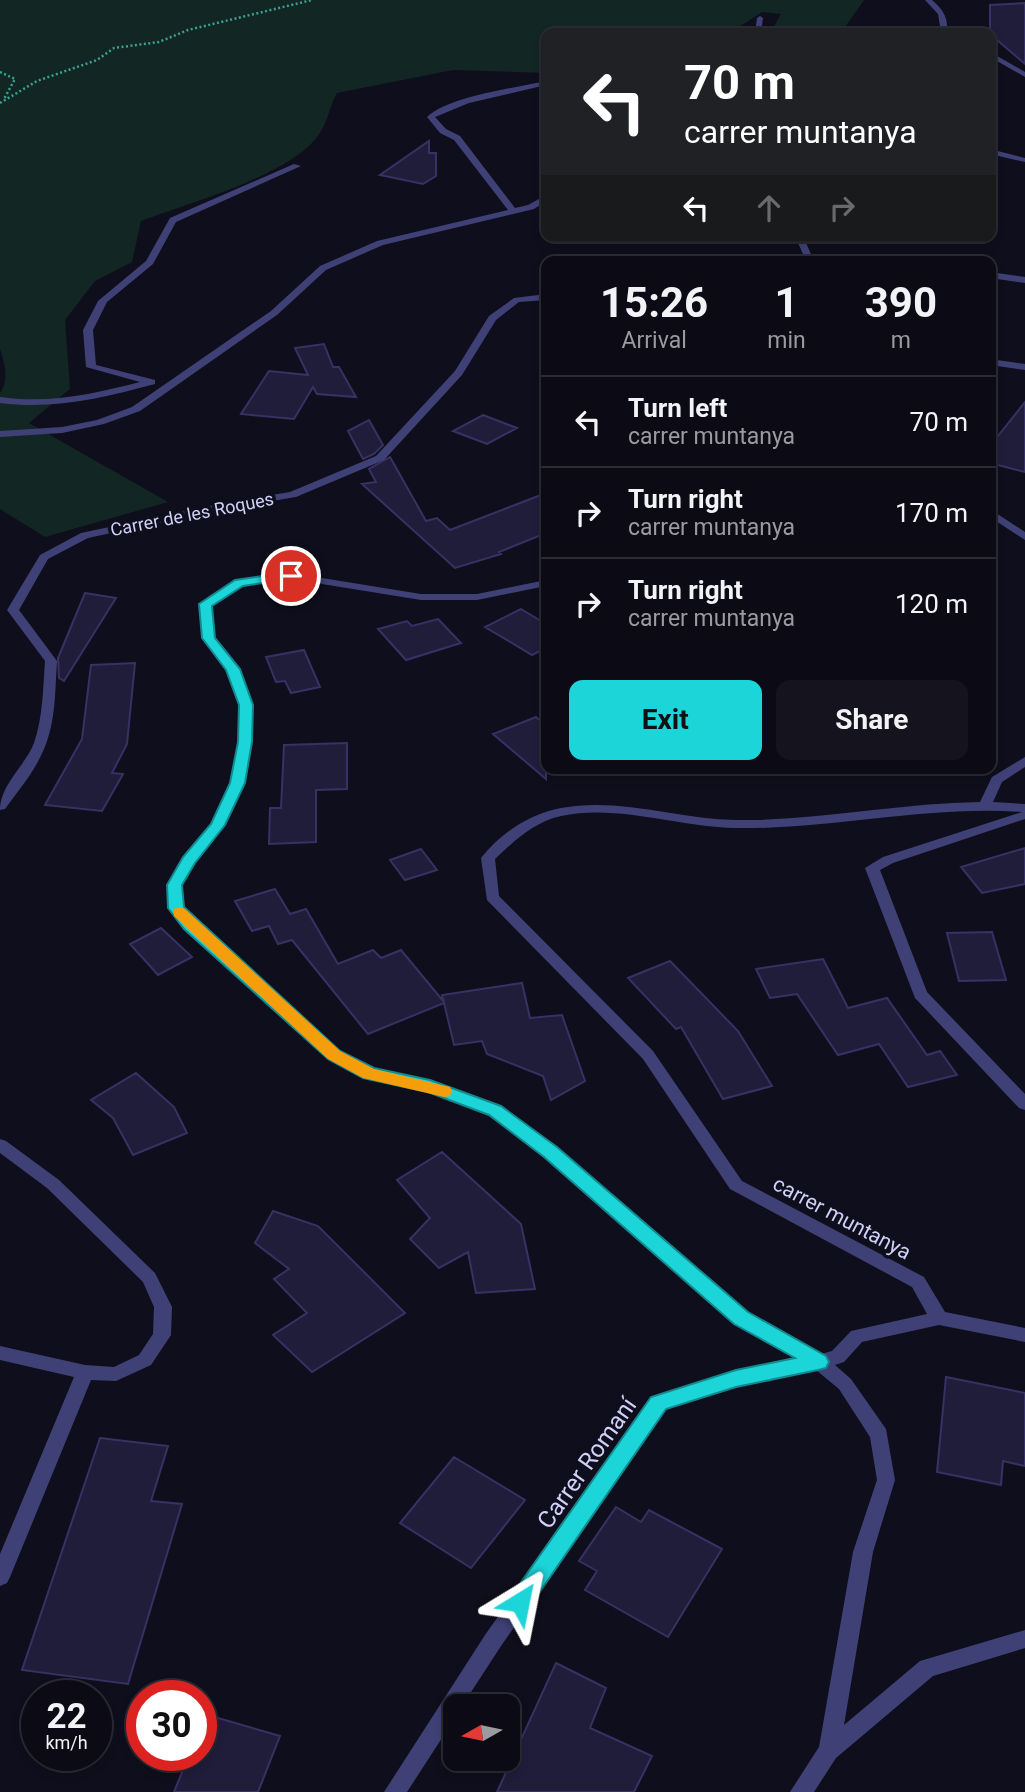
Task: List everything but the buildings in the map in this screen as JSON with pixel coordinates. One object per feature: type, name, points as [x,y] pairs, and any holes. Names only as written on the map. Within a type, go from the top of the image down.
[{"type":"street","points":[[928,0],[940,10],[945,28]]},
{"type":"street","points":[[759,28],[760,18]]},
{"type":"street","points":[[996,58],[1025,75]]},
{"type":"street","points":[[513,211],[457,138],[443,131],[431,117],[434,112],[465,102],[541,84]]},
{"type":"street","points":[[996,153],[1025,160]]},
{"type":"street","points":[[152,382],[91,367],[88,331],[103,301],[150,262],[173,220],[297,166]]},
{"type":"street","points":[[0,433],[50,432],[100,422],[136,409],[274,313],[323,268],[380,243],[531,207],[541,200]]},
{"type":"street","points":[[996,276],[1023,279]]},
{"type":"street","name":"Carrer de les Roques","points":[[0,807],[25,771],[42,739],[51,661],[13,610],[44,557],[85,535],[223,506],[292,495],[380,458],[459,373],[492,318],[517,300],[541,298]]},
{"type":"street","points":[[996,363],[1025,367]]},
{"type":"street","points":[[0,400],[41,404],[79,400],[193,371]]},
{"type":"street","points":[[996,516],[1025,537]]},
{"type":"street","points":[[541,584],[477,597],[421,597],[291,576],[240,583],[205,604],[208,638],[233,669],[246,705],[245,742],[238,783],[218,825],[189,860],[174,885],[176,908],[190,925],[334,1055],[369,1074],[430,1086],[495,1110],[550,1152],[741,1318],[818,1362],[845,1384],[879,1436],[886,1480],[863,1552],[829,1751]]},
{"type":"street","points":[[986,803],[997,780],[1025,761]]},
{"type":"street","name":"carrer muntanya","points":[[939,1318],[918,1282],[736,1185],[648,1055],[492,897],[488,858],[524,824],[572,810],[640,811],[732,824],[804,822],[986,803],[1025,808]]},
{"type":"street","points":[[1025,815],[888,860],[872,868],[920,994],[1025,1104]]},
{"type":"street","points":[[0,1145],[53,1185],[149,1278],[163,1307],[162,1335],[145,1360],[116,1374],[85,1372],[0,1353]]},
{"type":"street","points":[[818,1362],[838,1357],[857,1336],[939,1318],[1025,1335]]},
{"type":"street","name":"Carrer Romaní","points":[[395,1792],[492,1642],[659,1403],[736,1379],[818,1362]]},
{"type":"street","points":[[0,1577],[85,1372]]},
{"type":"street","points":[[801,1792],[829,1751],[927,1668],[1025,1639]]},
{"type":"path","points":[[0,103],[48,76],[97,60],[124,46],[159,42],[188,30],[312,0]]},
{"type":"path","points":[[0,72],[15,79],[4,100]]},
{"type":"green space","points":[[0,0],[864,0],[844,28],[773,28],[781,14],[762,12],[738,28],[541,28],[541,73],[453,70],[337,93],[320,133],[287,162],[238,186],[141,221],[132,262],[95,281],[65,320],[70,389],[29,423],[168,502],[45,537],[0,509],[0,393],[5,366],[0,349]]},
{"type":"slow traffic","points":[[180,912],[190,925],[334,1055],[369,1074],[444,1091]]},
{"type":"route","points":[[291,576],[240,583],[205,604],[208,638],[233,669],[246,705],[245,742],[238,783],[218,825],[189,860],[174,885],[176,908],[190,925],[334,1055],[369,1074],[430,1086],[495,1110],[550,1152],[741,1318],[818,1362],[736,1379],[659,1403],[520,1602]]}]
